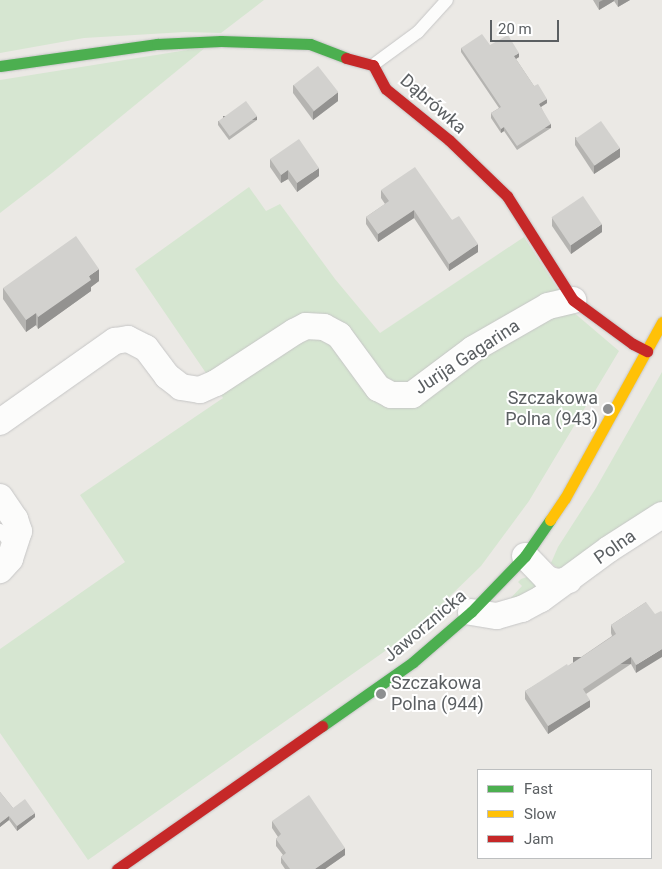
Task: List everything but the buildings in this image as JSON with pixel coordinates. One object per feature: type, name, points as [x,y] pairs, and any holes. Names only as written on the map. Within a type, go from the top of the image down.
[{"type":"street","points":[[0,66],[157,44],[221,40],[310,44],[339,56],[374,65]]},
{"type":"street","name":"Dąbrówka","points":[[374,65],[386,89],[449,140],[507,196],[573,300],[633,344],[647,351]]},
{"type":"street","name":"Jurija Gagarina","points":[[0,422],[115,341],[128,339],[146,348],[167,376],[181,387],[200,390],[216,384],[306,326],[324,327],[339,335],[378,388],[391,395],[412,395],[473,349],[548,306],[573,300]]},
{"type":"street","name":"Jaworznicka","points":[[117,869],[413,662],[471,612],[525,556],[582,471],[662,322]]},
{"type":"street","points":[[0,497],[15,519],[19,531],[5,550]]},
{"type":"street","name":"Polna","points":[[471,612],[498,616],[522,609],[569,580],[609,549],[662,515]]},
{"type":"street","points":[[525,556],[547,579],[557,582],[569,580]]},
{"type":"lane","points":[[374,65],[418,32],[448,0]]},
{"type":"green space","points":[[0,0],[264,0],[221,33],[185,32],[84,38],[0,53]]},
{"type":"green space","points":[[206,47],[52,173],[0,213],[0,80]]},
{"type":"green space","points":[[249,187],[266,211],[280,204],[335,279],[380,333],[524,237],[572,311],[619,351],[529,501],[481,566],[415,630],[88,860],[0,733],[0,649],[125,562],[80,495],[223,398],[135,269]]},
{"type":"green space","points":[[662,372],[662,515],[601,544],[559,569],[551,563],[558,547],[596,488]]},
{"type":"green space","points":[[527,577],[536,585],[534,590],[506,603],[522,586],[518,582]]},
{"type":"traffic: fast","points":[[0,66],[157,44],[221,41],[310,44],[346,58]]},
{"type":"traffic: fast","points":[[322,726],[413,662],[471,612],[525,556],[550,520]]},
{"type":"traffic: slow","points":[[550,520],[565,498],[662,322]]},
{"type":"traffic: jam","points":[[346,58],[373,65],[386,89],[449,140],[507,196],[573,300],[633,344],[647,351]]},
{"type":"traffic: jam","points":[[117,869],[322,726]]},
{"type":"place","name":"Szczakowa Polna (943)","points":[[608,409]]},
{"type":"place","name":"Szczakowa Polna (944)","points":[[381,694]]}]
